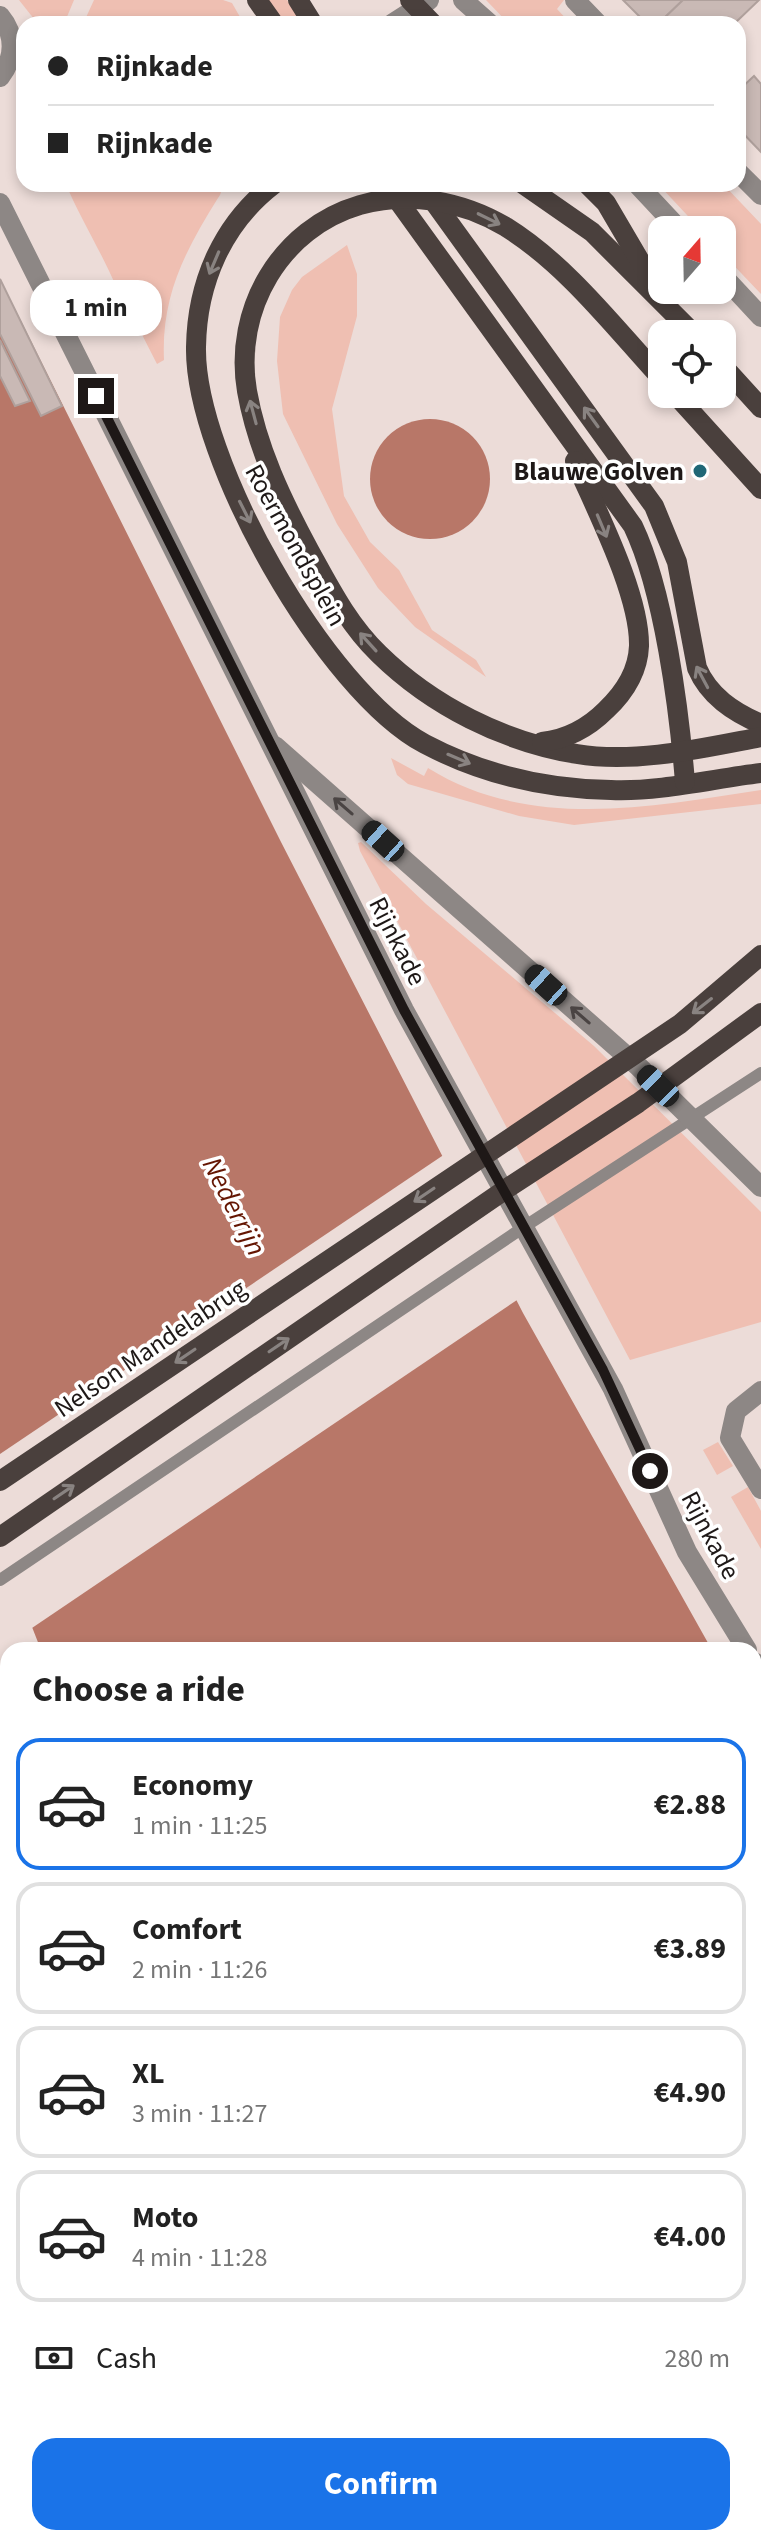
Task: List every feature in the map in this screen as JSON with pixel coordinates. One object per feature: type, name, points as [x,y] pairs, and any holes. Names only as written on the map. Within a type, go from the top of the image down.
[{"type":"main road","points":[[410,0],[425,16]]},
{"type":"main road","name":"Roermondsplein","points":[[263,192],[236,219],[209,272],[200,307],[196,348],[200,389],[220,463],[283,586],[338,668],[390,722],[423,743],[476,766],[562,787],[614,791],[761,773]]},
{"type":"main road","points":[[392,192],[633,526],[644,553],[672,679],[685,782]]},
{"type":"main road","points":[[427,192],[654,506],[677,562],[697,668],[703,682],[731,709],[761,724]]},
{"type":"main road","points":[[534,192],[592,232],[648,286]]},
{"type":"main road","points":[[595,192],[606,203],[648,273]]},
{"type":"main road","name":"Roermondsplein","points":[[648,364],[553,263],[506,228],[478,213],[449,203],[398,199],[375,201],[332,213],[295,240],[268,273],[247,343],[247,388],[266,462],[345,617],[379,654],[426,694],[467,718],[531,743],[577,754],[614,757],[761,737]]},
{"type":"main road","points":[[667,304],[681,320]]},
{"type":"main road","points":[[736,380],[761,408]]},
{"type":"main road","points":[[688,408],[761,489]]},
{"type":"main road","points":[[531,743],[556,740],[593,722],[621,695],[631,677],[639,646],[637,624],[618,563],[561,428]]},
{"type":"main road","name":"Nelson Mandelabrug","points":[[0,1481],[680,1024],[761,955]]},
{"type":"main road","points":[[0,1537],[509,1187],[638,1103],[761,1013]]},
{"type":"street","points":[[405,16],[430,0]]},
{"type":"street","points":[[415,16],[430,0]]},
{"type":"street","points":[[463,0],[481,16]]},
{"type":"street","points":[[575,0],[590,16]]},
{"type":"street","points":[[0,16],[10,32],[13,47],[10,62],[0,77]]},
{"type":"street","points":[[746,180],[761,195]]},
{"type":"street","points":[[644,192],[667,216]]},
{"type":"street","name":"Rijnkade","points":[[0,203],[404,1010],[613,1389],[687,1552],[742,1642]]},
{"type":"street","points":[[736,290],[761,317]]},
{"type":"street","points":[[266,738],[639,1067],[759,1180]]},
{"type":"street","points":[[761,1391],[736,1411],[730,1438],[761,1489]]},
{"type":"lane","points":[[0,1580],[527,1225],[761,1073]]},
{"type":"shaded area","points":[[19,0],[74,0],[67,16],[32,16]]},
{"type":"shaded area","points":[[94,0],[223,0],[232,3],[239,16],[87,16]]},
{"type":"shaded area","points":[[267,0],[287,0],[298,16],[278,16]]},
{"type":"shaded area","points":[[486,0],[564,0],[557,9],[564,16],[501,16]]},
{"type":"shaded area","points":[[69,192],[220,192],[178,275],[167,315],[164,360],[157,364],[133,317],[124,312],[115,284]]},
{"type":"shaded area","points":[[665,192],[731,192],[761,224],[761,294],[736,268],[736,216],[688,216]]},
{"type":"shaded area","points":[[347,245],[357,274],[357,316],[332,409],[344,496],[370,542],[399,570],[432,630],[476,660],[486,677],[415,627],[378,588],[337,524],[283,414],[277,361],[280,317],[292,290],[302,277]]},
{"type":"shaded area","points":[[391,758],[424,776],[428,768],[467,788],[507,800],[548,807],[633,807],[761,790],[761,804],[574,825],[519,816],[408,784],[397,775]]},
{"type":"shaded area","points":[[361,842],[426,904],[594,1046],[761,1212],[761,1322],[630,1360],[360,851],[358,843]]},
{"type":"shaded area","points":[[718,1442],[733,1466],[717,1475],[703,1450]]},
{"type":"shaded area","points":[[748,1487],[761,1511],[761,1549],[731,1497]]},
{"type":"water","name":"Nederrijn","points":[[0,279],[281,842],[523,1313],[708,1642],[38,1642],[0,1545]]},
{"type":"water","points":[[430,419],[453,423],[473,436],[486,456],[490,479],[486,502],[473,522],[453,535],[430,539],[407,535],[387,522],[374,502],[370,479],[374,456],[387,436],[407,423]]},
{"type":"pier","points":[[445,1154],[520,1298],[29,1630],[0,1556],[0,1454]]},
{"type":"building","points":[[623,0],[683,0],[666,16],[639,16]]},
{"type":"building","points":[[683,0],[759,0],[742,16],[666,16]]},
{"type":"building","points":[[754,76],[761,84],[761,152],[746,136],[746,84]]},
{"type":"building","points":[[0,279],[62,406],[41,416],[0,334]]},
{"type":"building","points":[[0,340],[30,401],[15,406],[0,376]]},
{"type":"place","name":"Blauwe Golven","points":[[700,471]]},
{"type":"route","points":[[96,396],[404,1010],[603,1370],[650,1471]]}]
